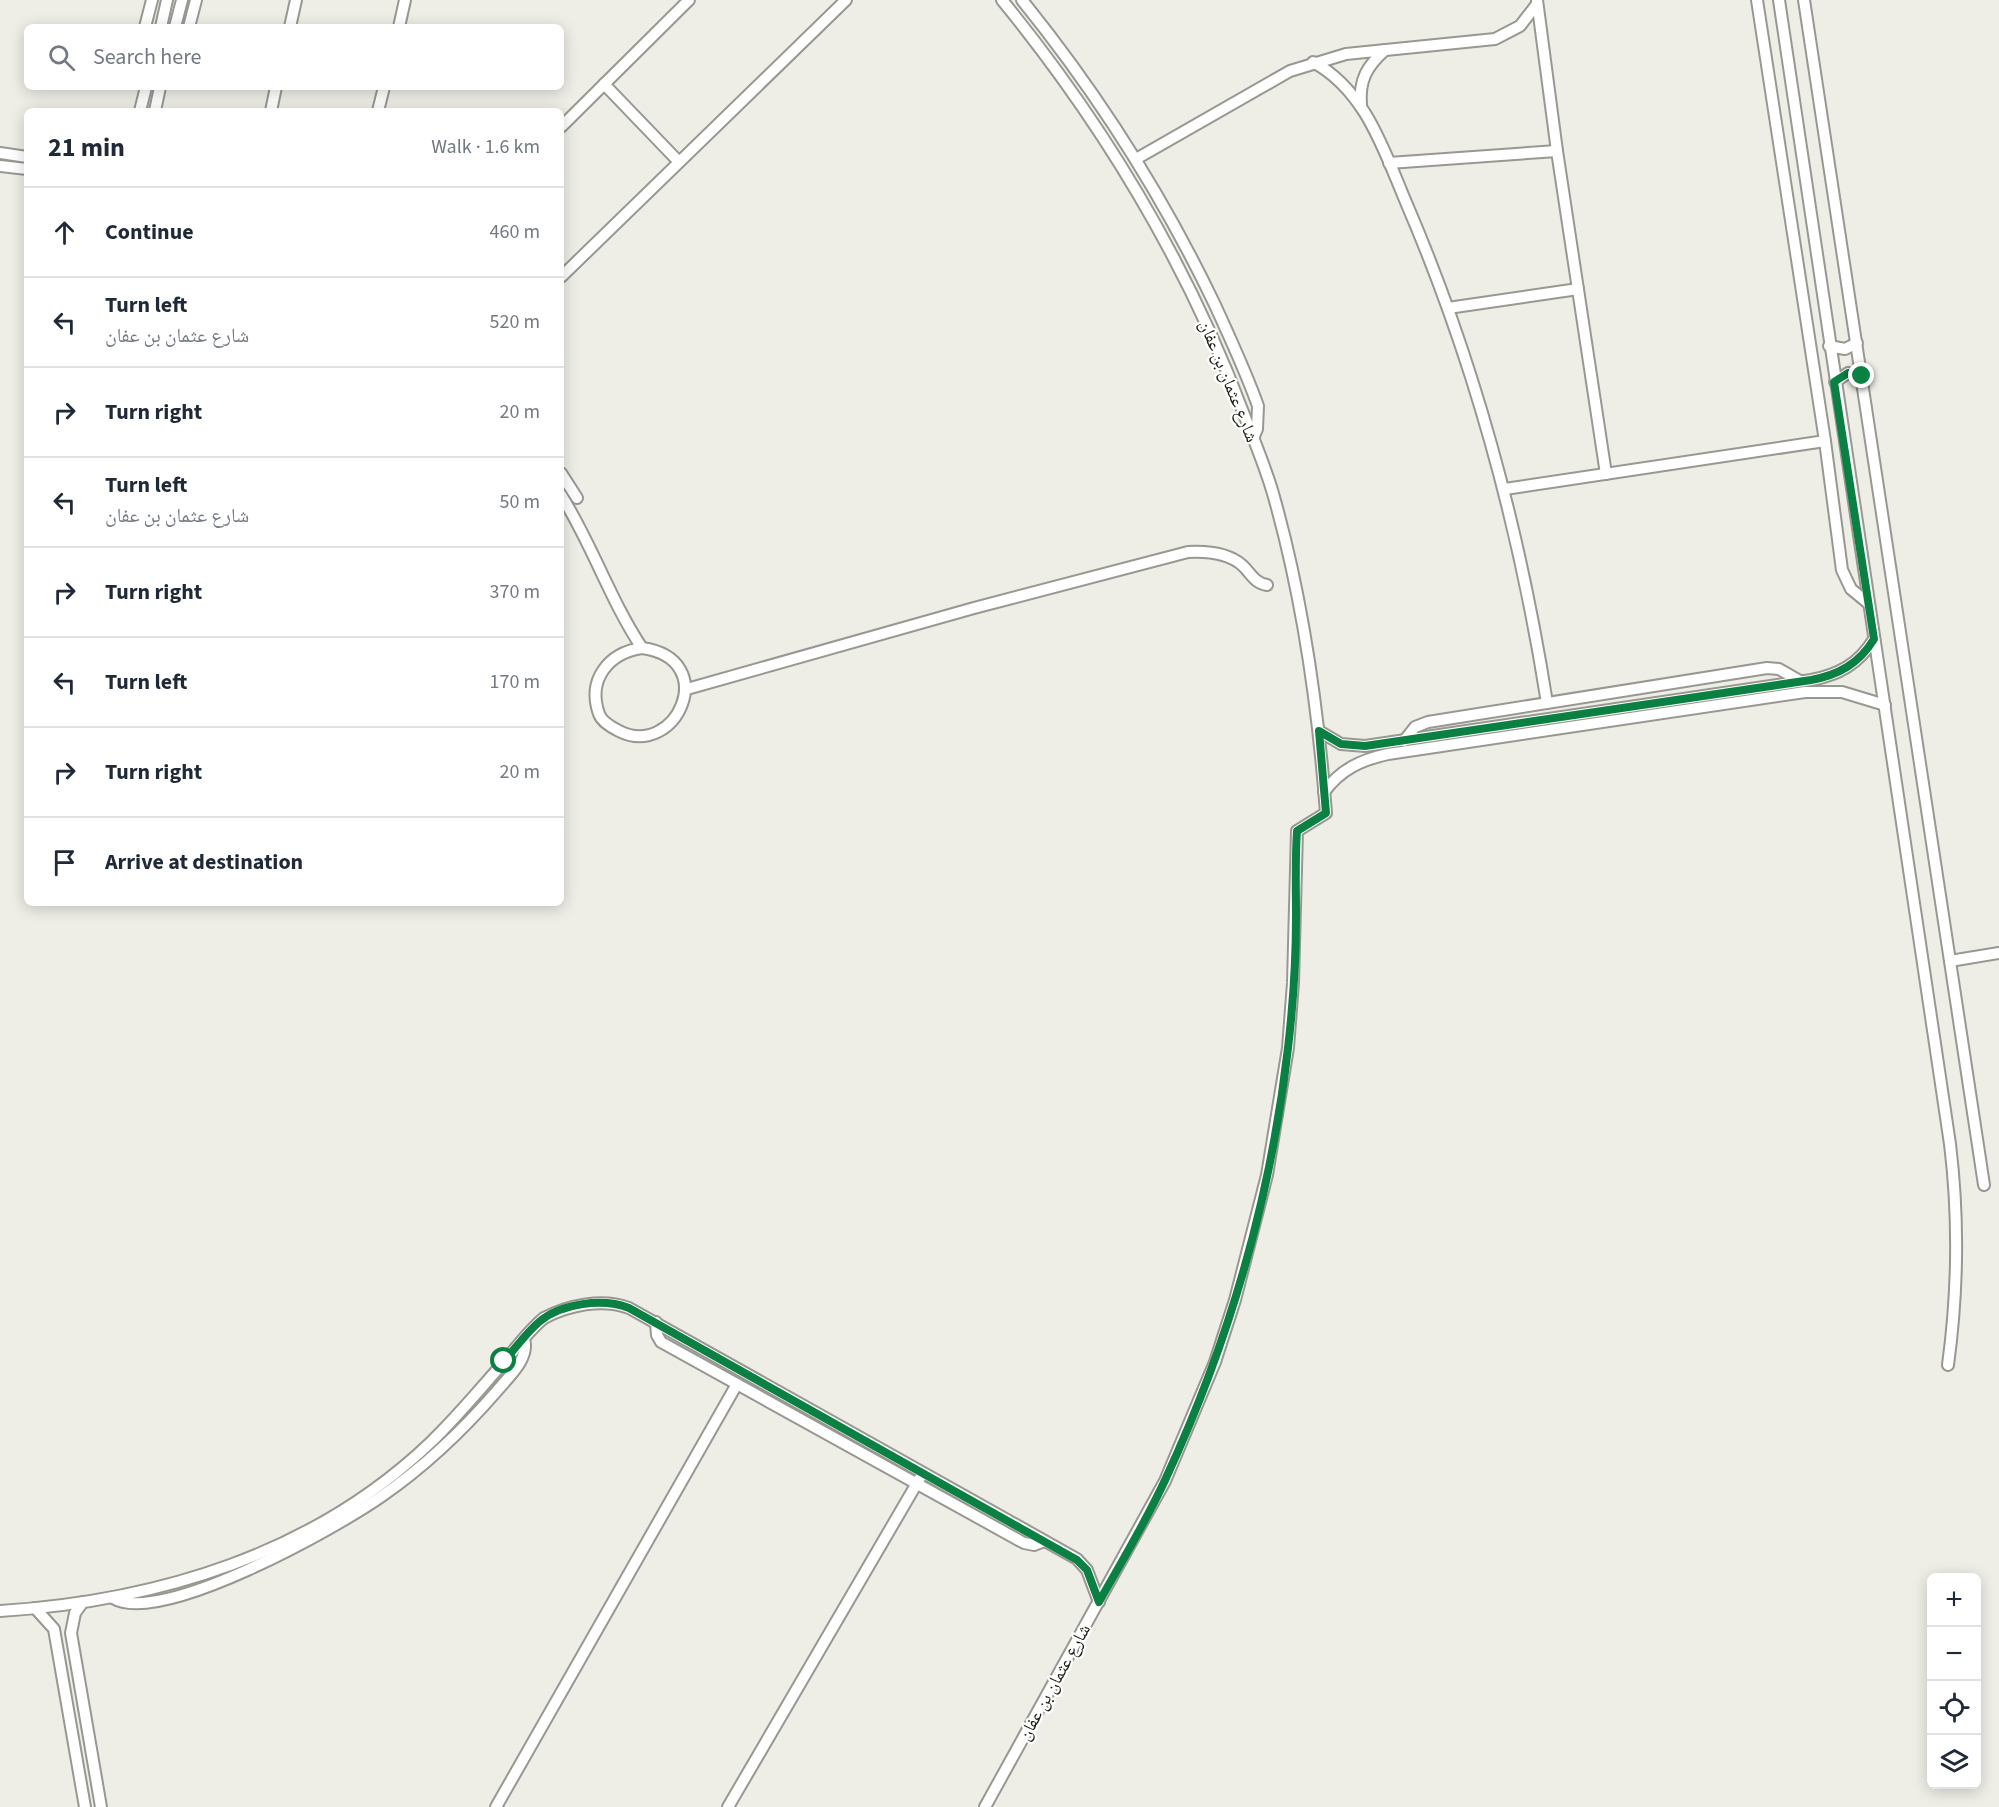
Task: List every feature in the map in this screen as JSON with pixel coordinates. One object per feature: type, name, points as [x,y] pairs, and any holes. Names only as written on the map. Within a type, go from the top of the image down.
[{"type":"street","points":[[147,24],[152,0]]},
{"type":"street","points":[[162,24],[167,0]]},
{"type":"street","points":[[176,24],[182,0]]},
{"type":"street","points":[[190,24],[196,0]]},
{"type":"street","points":[[291,24],[296,0]]},
{"type":"street","points":[[400,24],[405,0]]},
{"type":"street","points":[[564,124],[690,0]]},
{"type":"street","points":[[564,274],[846,0]]},
{"type":"street","name":"شارع عثمان بن عفان","points":[[985,1807],[1165,1481],[1191,1422],[1225,1331],[1253,1238],[1277,1122],[1288,1048],[1293,983],[1297,831],[1326,813],[1311,668],[1289,551],[1274,494],[1211,332],[1161,231],[1102,134],[1036,42],[1002,0]]},
{"type":"street","points":[[1022,0],[1056,42],[1136,159],[1202,279],[1254,396],[1259,417],[1253,438]]},
{"type":"street","points":[[1757,0],[1825,441],[1842,570],[1851,589],[1868,603]]},
{"type":"street","points":[[1779,0],[1834,382],[1886,705],[1953,1174],[1957,1268],[1948,1365]]},
{"type":"street","points":[[1804,0],[1983,1185]]},
{"type":"street","points":[[1136,159],[1268,82],[1313,63],[1346,54],[1473,43],[1503,36],[1520,26],[1537,2]]},
{"type":"street","points":[[1537,2],[1606,474]]},
{"type":"street","points":[[1361,107],[1360,91],[1364,75],[1372,61],[1384,50]]},
{"type":"street","points":[[1313,63],[1341,81],[1361,107],[1389,163],[1449,308],[1505,489],[1524,572],[1547,703]]},
{"type":"street","points":[[604,84],[679,162]]},
{"type":"street","points":[[140,108],[142,90]]},
{"type":"street","points":[[155,108],[162,90]]},
{"type":"street","points":[[272,108],[275,90]]},
{"type":"street","points":[[379,108],[383,90]]},
{"type":"street","points":[[1389,163],[1557,151]]},
{"type":"street","points":[[0,153],[24,157]]},
{"type":"street","points":[[0,166],[24,169]]},
{"type":"street","points":[[1449,308],[1578,288]]},
{"type":"street","points":[[1829,346],[1845,349],[1857,343]]},
{"type":"street","points":[[1834,382],[1848,373],[1862,376]]},
{"type":"street","points":[[1505,489],[1825,441]]},
{"type":"street","points":[[564,478],[577,498]]},
{"type":"street","points":[[564,500],[594,553],[626,622],[642,648]]},
{"type":"street","points":[[687,689],[974,608],[1188,552],[1214,553],[1234,560],[1256,581],[1267,585]]},
{"type":"street","points":[[1319,731],[1333,741],[1357,747],[1825,677],[1844,670],[1859,659],[1874,639]]},
{"type":"street","points":[[642,648],[667,656],[677,664],[684,674],[687,689],[684,702],[666,727],[648,737],[627,735],[600,718],[595,704],[595,688],[600,674],[618,654],[642,648]]},
{"type":"street","points":[[1404,741],[1414,727],[1428,722],[1767,668],[1779,669],[1800,681]]},
{"type":"street","points":[[1324,792],[1336,777],[1352,766],[1369,759],[1400,753],[1805,692],[1842,692],[1886,705]]},
{"type":"street","points":[[1950,961],[1999,953]]},
{"type":"street","points":[[0,1611],[112,1598],[193,1579],[251,1557],[308,1530],[356,1502],[396,1473],[427,1446],[537,1324],[552,1314],[598,1302],[621,1305],[656,1322],[1083,1564],[1099,1602]]},
{"type":"street","points":[[656,1322],[657,1335],[661,1342],[1024,1543],[1034,1545],[1044,1541]]},
{"type":"street","points":[[496,1807],[737,1384]]},
{"type":"street","points":[[728,1807],[923,1473]]},
{"type":"street","points":[[83,1602],[72,1619],[71,1633],[101,1807]]},
{"type":"street","points":[[36,1608],[54,1629],[85,1807]]},
{"type":"route","points":[[504,1361],[537,1324],[559,1311],[598,1302],[614,1303],[629,1308],[1077,1560],[1083,1564],[1090,1575],[1093,1592],[1099,1602],[1165,1481],[1191,1422],[1215,1362],[1253,1238],[1268,1175],[1288,1048],[1296,919],[1297,831],[1326,813],[1319,731],[1333,741],[1357,747],[1811,680],[1844,670],[1859,659],[1874,639],[1834,382],[1848,373],[1862,376]]}]
